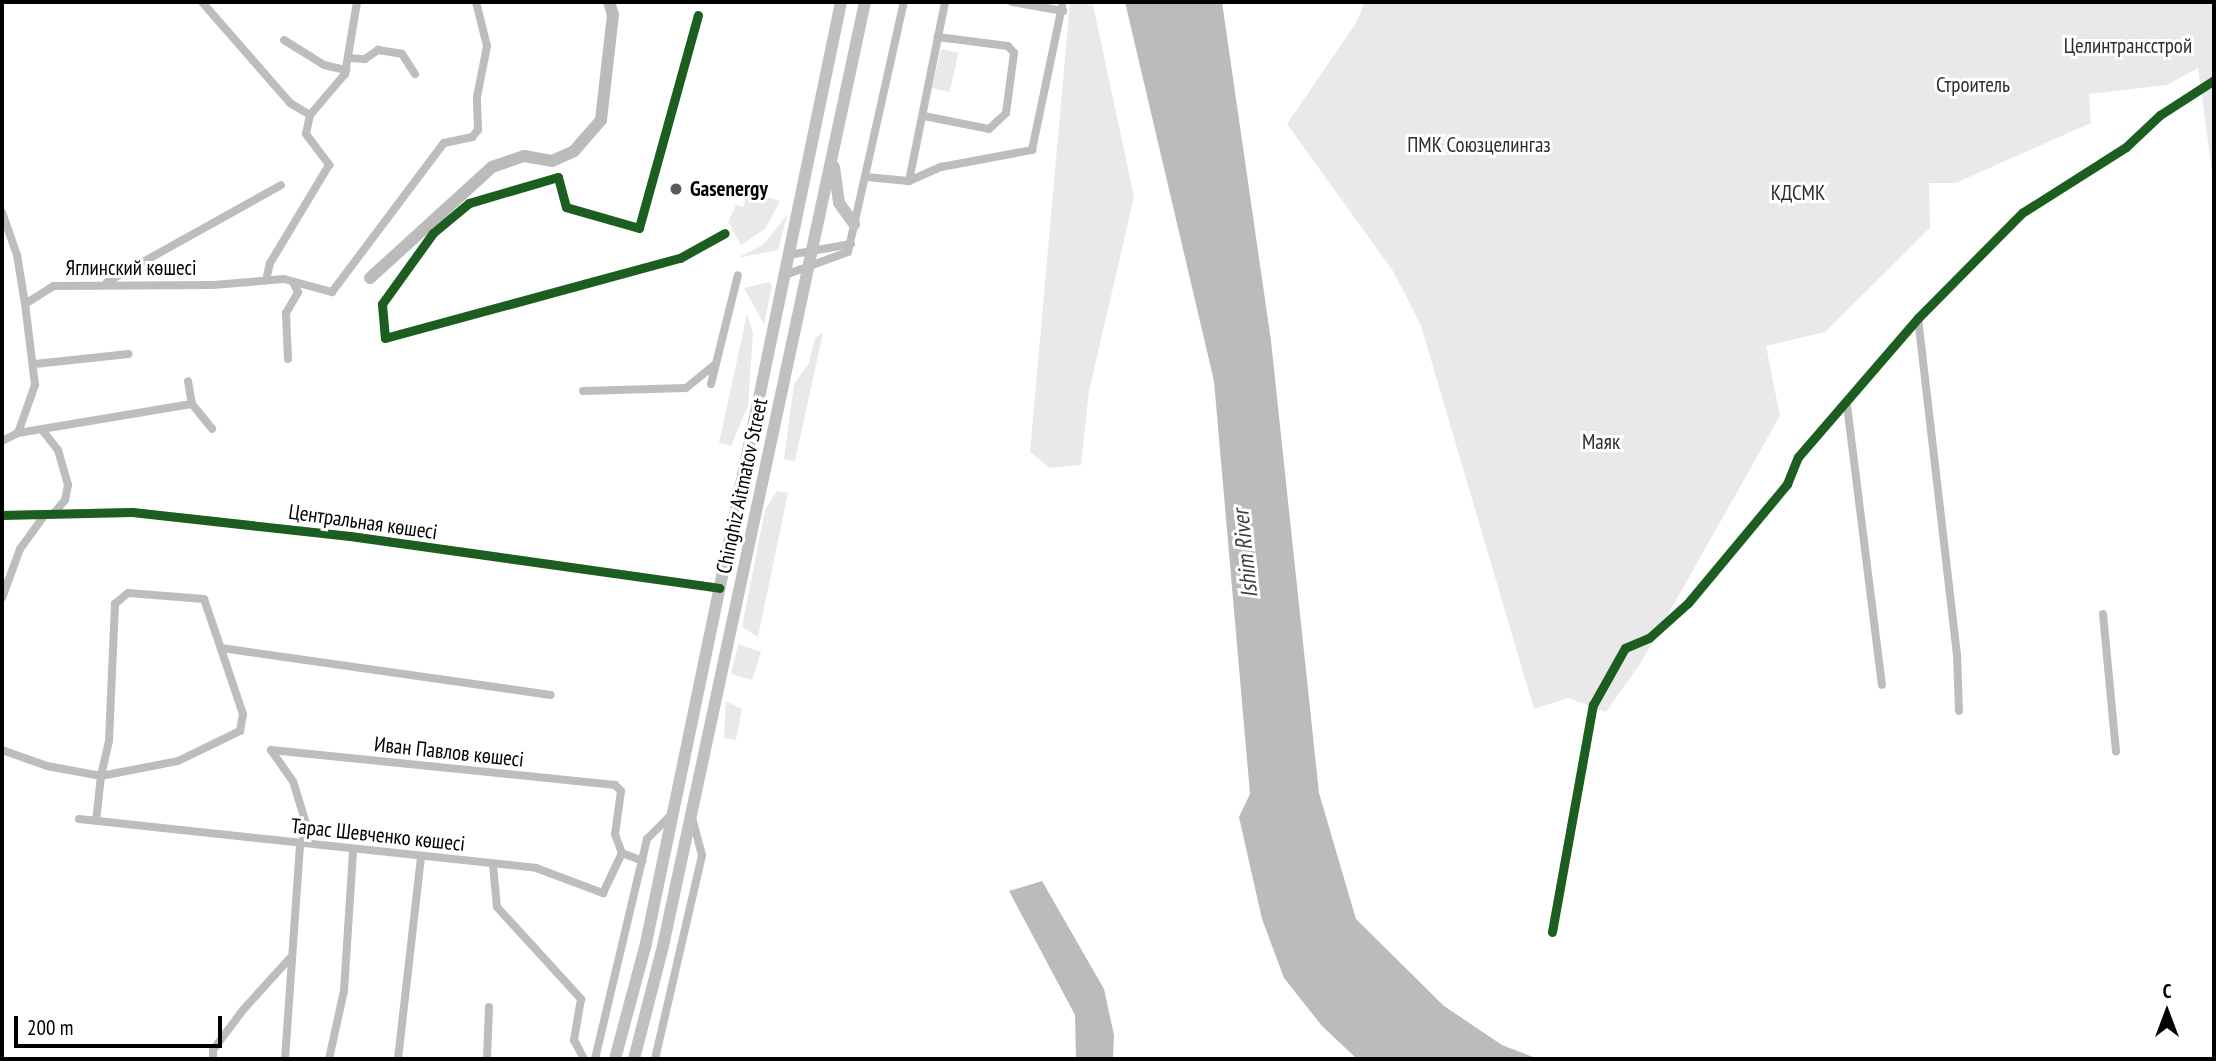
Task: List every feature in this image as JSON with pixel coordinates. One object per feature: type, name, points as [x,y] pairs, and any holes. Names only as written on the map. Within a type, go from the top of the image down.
[{"type":"main road","name":"Chinghiz Aitmatov Street","points":[[615,1059],[672,814],[841,2]]},
{"type":"main road","name":"Chinghiz Aitmatov Street","points":[[634,1059],[691,817],[865,2]]},
{"type":"main road","points":[[832,156],[839,203],[854,225]]},
{"type":"street","points":[[202,2],[290,103],[310,115]]},
{"type":"street","points":[[266,281],[283,240],[329,165],[306,134],[310,115],[336,90],[346,70],[356,2]]},
{"type":"street","name":"Яглинский көшесі","points":[[25,304],[54,286],[107,282],[200,286],[266,281],[332,292],[444,143],[472,137],[478,130],[477,97],[486,47],[475,2]]},
{"type":"street","points":[[785,275],[844,257],[851,244],[904,2]]},
{"type":"street","points":[[909,181],[945,2]]},
{"type":"street","points":[[866,177],[909,181],[941,167],[1032,149],[1063,6],[1012,2]]},
{"type":"street","points":[[698,15],[639,228],[566,207],[558,177],[469,203],[433,233],[382,304],[385,338],[680,258],[725,233]]},
{"type":"street","points":[[924,117],[989,129],[1006,113],[1014,52],[1008,46],[939,37]]},
{"type":"street","points":[[284,40],[324,65],[346,70]]},
{"type":"street","points":[[349,58],[365,59],[378,50],[402,54],[415,74]]},
{"type":"street","points":[[1552,932],[1575,825],[1585,738],[1593,705],[1625,648],[1649,638],[1688,603],[1733,553],[1787,484],[1798,457],[1847,405],[1918,318],[2022,213],[2126,147],[2160,115],[2214,80]]},
{"type":"street","points":[[107,282],[281,184]]},
{"type":"street","points":[[2,212],[17,255],[35,364],[30,404],[18,433]]},
{"type":"street","points":[[789,255],[813,247],[851,244]]},
{"type":"street","points":[[711,384],[738,275]]},
{"type":"street","points":[[288,359],[286,313],[298,292],[294,284]]},
{"type":"street","points":[[1918,318],[1957,654],[1959,710]]},
{"type":"street","points":[[35,364],[128,354]]},
{"type":"street","points":[[583,391],[686,388],[714,365]]},
{"type":"street","points":[[188,381],[192,404],[212,429]]},
{"type":"street","points":[[2,441],[18,433],[43,432],[66,422],[192,404]]},
{"type":"street","points":[[1847,405],[1882,685]]},
{"type":"street","points":[[43,432],[54,441],[68,485],[65,500],[54,513]]},
{"type":"street","name":"Центральная көшесі","points":[[2,515],[43,517],[54,513],[132,512],[336,534],[719,588]]},
{"type":"street","points":[[2,598],[3,587],[20,549],[43,517]]},
{"type":"street","points":[[2,750],[47,766],[101,776],[178,761],[240,731],[243,714],[204,599],[197,595],[120,596],[107,764],[101,776],[96,821]]},
{"type":"street","points":[[2103,614],[2116,751]]},
{"type":"street","points":[[221,648],[551,695]]},
{"type":"street","name":"Иван Павлов көшесі","points":[[300,845],[308,830],[293,781],[271,750],[615,786],[621,791],[615,826],[622,853]]},
{"type":"street","points":[[595,1059],[647,839],[672,814]]},
{"type":"street","points":[[654,1059],[702,855],[691,817]]},
{"type":"street","name":"Тарас Шевченко көшесі","points":[[79,819],[353,851],[536,868],[603,892],[622,853]]},
{"type":"street","points":[[285,1059],[300,845]]},
{"type":"street","points":[[329,1059],[344,991],[353,851]]},
{"type":"street","points":[[622,853],[643,861]]},
{"type":"street","points":[[398,1059],[421,858]]},
{"type":"street","points":[[493,865],[497,907],[581,999],[574,1040],[583,1059]]},
{"type":"street","points":[[213,1059],[213,1050],[243,1010],[290,958]]},
{"type":"street","points":[[487,1059],[489,1007]]},
{"type":"green space","points":[[1070,2],[1093,5],[1134,197],[1089,391],[1081,465],[1050,468],[1030,452]]},
{"type":"green space","points":[[1365,2],[2214,2],[2214,186],[2198,68],[2167,85],[2089,94],[2091,123],[1956,183],[1929,183],[1930,228],[1825,332],[1766,346],[1780,416],[1640,664],[1606,712],[1568,698],[1534,709],[1421,326],[1393,271],[1287,124],[1356,23]]},
{"type":"green space","points":[[941,49],[959,53],[950,92],[932,88]]},
{"type":"green space","points":[[746,191],[780,201],[765,229],[741,245],[728,222],[736,205],[744,207]]},
{"type":"green space","points":[[787,215],[778,250],[737,258],[763,245]]},
{"type":"green space","points":[[769,282],[772,286],[764,324],[744,288]]},
{"type":"green space","points":[[747,314],[753,333],[748,406],[731,446],[719,443]]},
{"type":"green space","points":[[823,333],[795,461],[784,459],[794,384],[809,363],[815,338]]},
{"type":"green space","points":[[777,491],[788,493],[758,637],[742,627],[765,510]]},
{"type":"green space","points":[[738,644],[761,652],[752,680],[731,674]]},
{"type":"green space","points":[[726,701],[742,709],[736,740],[724,738]]},
{"type":"water","name":"Ishim River","points":[[1125,2],[1222,2],[1271,341],[1319,793],[1356,919],[1444,1006],[1502,1045],[1538,1059],[1357,1059],[1322,1026],[1284,978],[1262,919],[1239,817],[1250,794],[1214,381]]},
{"type":"water","points":[[1042,881],[1104,989],[1114,1035],[1113,1059],[1076,1059],[1075,1015],[1009,891]]},
{"type":"waterway","points":[[370,278],[492,167],[524,156],[552,161],[574,151],[601,120],[613,15],[609,2]]},
{"type":"cycle path","points":[[698,15],[639,228],[566,207],[558,177],[469,203],[433,233],[382,304],[385,338],[680,258],[725,233]]},
{"type":"cycle path","points":[[1552,932],[1593,705],[1625,648],[1649,638],[1688,603],[1787,484],[1798,457],[1918,318],[2022,213],[2126,147],[2160,115],[2214,80]]},
{"type":"cycle path","points":[[2,515],[132,512],[350,536],[719,588]]},
{"type":"place","name":"Gasenergy","points":[[676,189]]},
{"type":"park label","name":"Целинтрансстрой","points":[[2128,46]]},
{"type":"park label","name":"Строитель","points":[[1973,85]]},
{"type":"park label","name":"ПМК Союзцелингаз","points":[[1479,145]]},
{"type":"park label","name":"КДСМК","points":[[1798,193]]},
{"type":"park label","name":"Маяк","points":[[1601,442]]}]
